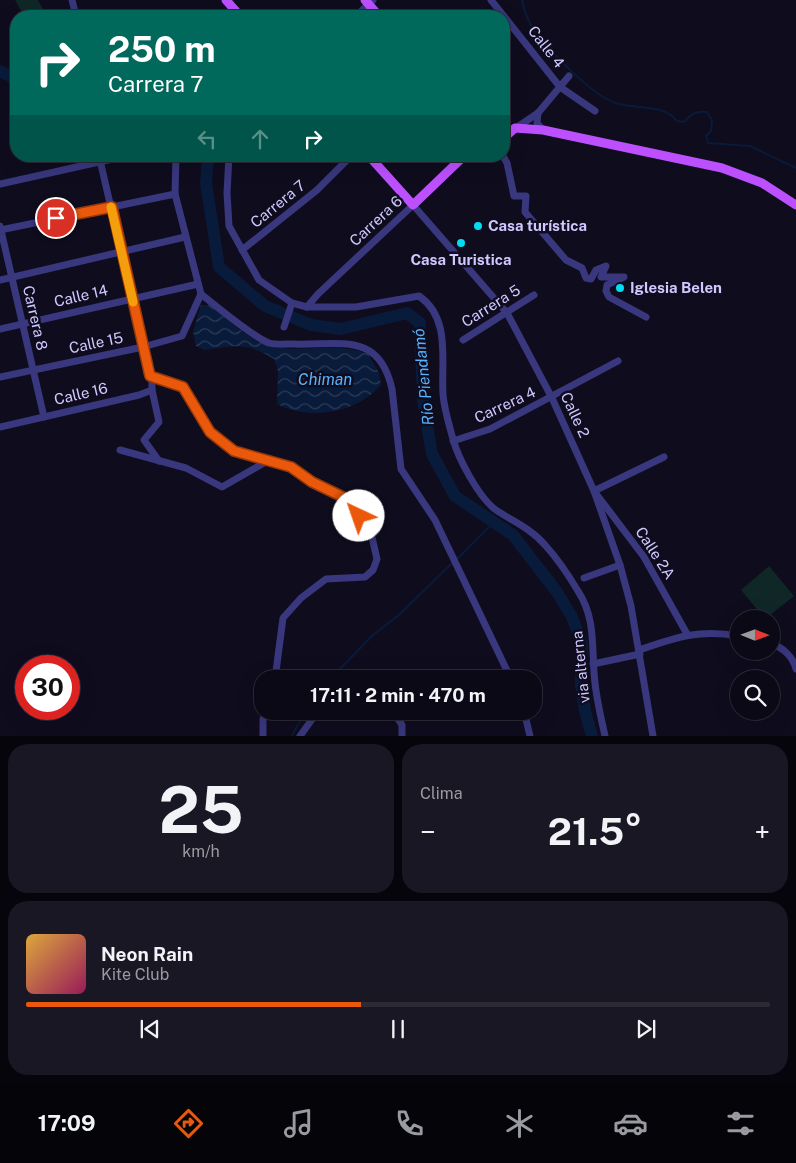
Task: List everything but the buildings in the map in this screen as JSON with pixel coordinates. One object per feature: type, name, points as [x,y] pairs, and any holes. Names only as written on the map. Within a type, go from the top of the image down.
[{"type":"main road","points":[[226,0],[235,10]]},
{"type":"main road","points":[[510,133],[516,128],[544,130],[722,168],[762,184],[796,205]]},
{"type":"main road","name":"Calle 2","points":[[374,162],[413,205]]},
{"type":"main road","name":"Carrera 6","points":[[413,205],[458,162]]},
{"type":"street","name":"Calle 4","points":[[491,0],[499,10]]},
{"type":"street","name":"Calle 4","points":[[510,24],[560,87],[595,111]]},
{"type":"street","points":[[516,128],[538,113],[569,76]]},
{"type":"street","points":[[538,113],[538,123],[544,130]]},
{"type":"street","points":[[0,184],[88,162]]},
{"type":"street","points":[[101,162],[143,347],[154,377],[152,390],[159,422],[144,440],[159,461]]},
{"type":"street","points":[[176,162],[175,194],[200,294],[268,342],[317,345],[341,343],[366,346],[380,360],[390,380],[392,390],[401,469],[435,520],[507,670]]},
{"type":"street","name":"via alterna","points":[[229,162],[227,193],[229,226],[259,280],[292,304],[307,307],[356,307],[419,296],[430,304],[439,323],[444,358],[443,395],[453,441],[476,487],[494,508],[524,526],[545,544],[579,592],[587,609],[594,638],[593,664],[605,736]]},
{"type":"street","name":"Carrera 7","points":[[242,250],[317,190],[345,162]]},
{"type":"street","points":[[506,162],[514,196],[526,196],[525,212],[566,260],[582,268],[586,278],[591,279],[596,270],[606,266],[601,277],[624,277],[607,285],[606,291],[610,297],[646,317]]},
{"type":"street","points":[[0,229],[175,194]]},
{"type":"street","name":"Carrera 6","points":[[307,307],[318,294],[413,205]]},
{"type":"street","name":"Calle 2","points":[[413,205],[507,313],[552,398],[594,491],[620,565],[639,652],[653,736]]},
{"type":"street","name":"Carrera 8","points":[[0,229],[44,417]]},
{"type":"street","points":[[0,280],[185,237]]},
{"type":"street","name":"Calle 14","points":[[0,329],[198,284]]},
{"type":"street","name":"Calle 15","points":[[0,377],[143,347],[182,336],[200,294]]},
{"type":"street","name":"Carrera 5","points":[[463,340],[534,295]]},
{"type":"street","points":[[284,327],[292,304]]},
{"type":"street","name":"Carrera 4","points":[[453,441],[490,429],[552,398],[618,361]]},
{"type":"street","points":[[154,377],[183,387],[210,432],[234,451],[291,467],[312,482],[343,497],[371,533],[376,559],[374,570],[365,577],[326,580],[301,598],[282,618],[276,670]]},
{"type":"street","name":"Calle 16","points":[[0,427],[152,390]]},
{"type":"street","points":[[120,450],[186,468],[222,487],[269,460]]},
{"type":"street","points":[[594,491],[664,457]]},
{"type":"street","name":"Calle 2A","points":[[594,491],[644,557],[687,634]]},
{"type":"street","points":[[584,578],[620,565]]},
{"type":"street","points":[[593,664],[639,652],[687,634],[730,634]]},
{"type":"street","points":[[780,648],[788,654],[796,668]]},
{"type":"street","points":[[263,720],[264,736]]},
{"type":"street","points":[[300,736],[312,720]]},
{"type":"street","points":[[399,720],[402,725],[402,736]]},
{"type":"street","points":[[526,720],[530,736]]},
{"type":"green space","points":[[15,0],[38,0],[43,9],[41,10],[21,10]]},
{"type":"green space","points":[[769,566],[794,596],[776,610],[758,610],[741,590]]},
{"type":"water","name":"Chiman","points":[[201,305],[209,305],[262,344],[294,349],[343,348],[368,354],[379,373],[381,385],[371,395],[359,402],[346,408],[332,411],[304,412],[277,404],[278,371],[274,359],[247,347],[232,346],[204,350],[196,346],[193,332]]},
{"type":"waterway","points":[[522,0],[531,25],[538,35],[570,70],[594,91],[616,103],[657,109],[671,115],[677,121],[684,122],[694,114],[707,112],[712,120],[711,131],[706,136],[708,143],[750,146],[796,168]]},
{"type":"waterway","name":"Río Piendamó","points":[[0,71],[10,76]]},
{"type":"waterway","name":"Río Piendamó","points":[[208,162],[206,183],[219,267],[265,306],[311,325],[341,329],[407,313],[420,323],[423,401],[432,454],[455,496],[513,535],[557,592],[572,617],[582,644],[581,684],[585,711],[592,736]]},
{"type":"waterway","points":[[457,559],[494,522]]},
{"type":"waterway","points":[[339,670],[373,635],[400,614],[453,562]]},
{"type":"waterway","points":[[292,736],[300,720]]},
{"type":"slow traffic","points":[[111,207],[133,302]]},
{"type":"place","name":"Casa turística","points":[[478,226]]},
{"type":"place","name":"Casa Turistica","points":[[461,243]]},
{"type":"place","name":"Iglesia Belen","points":[[620,288]]},
{"type":"route","points":[[56,218],[112,207],[150,376],[183,387],[198,415],[210,432],[234,451],[291,467],[312,482],[343,497],[359,516]]}]
